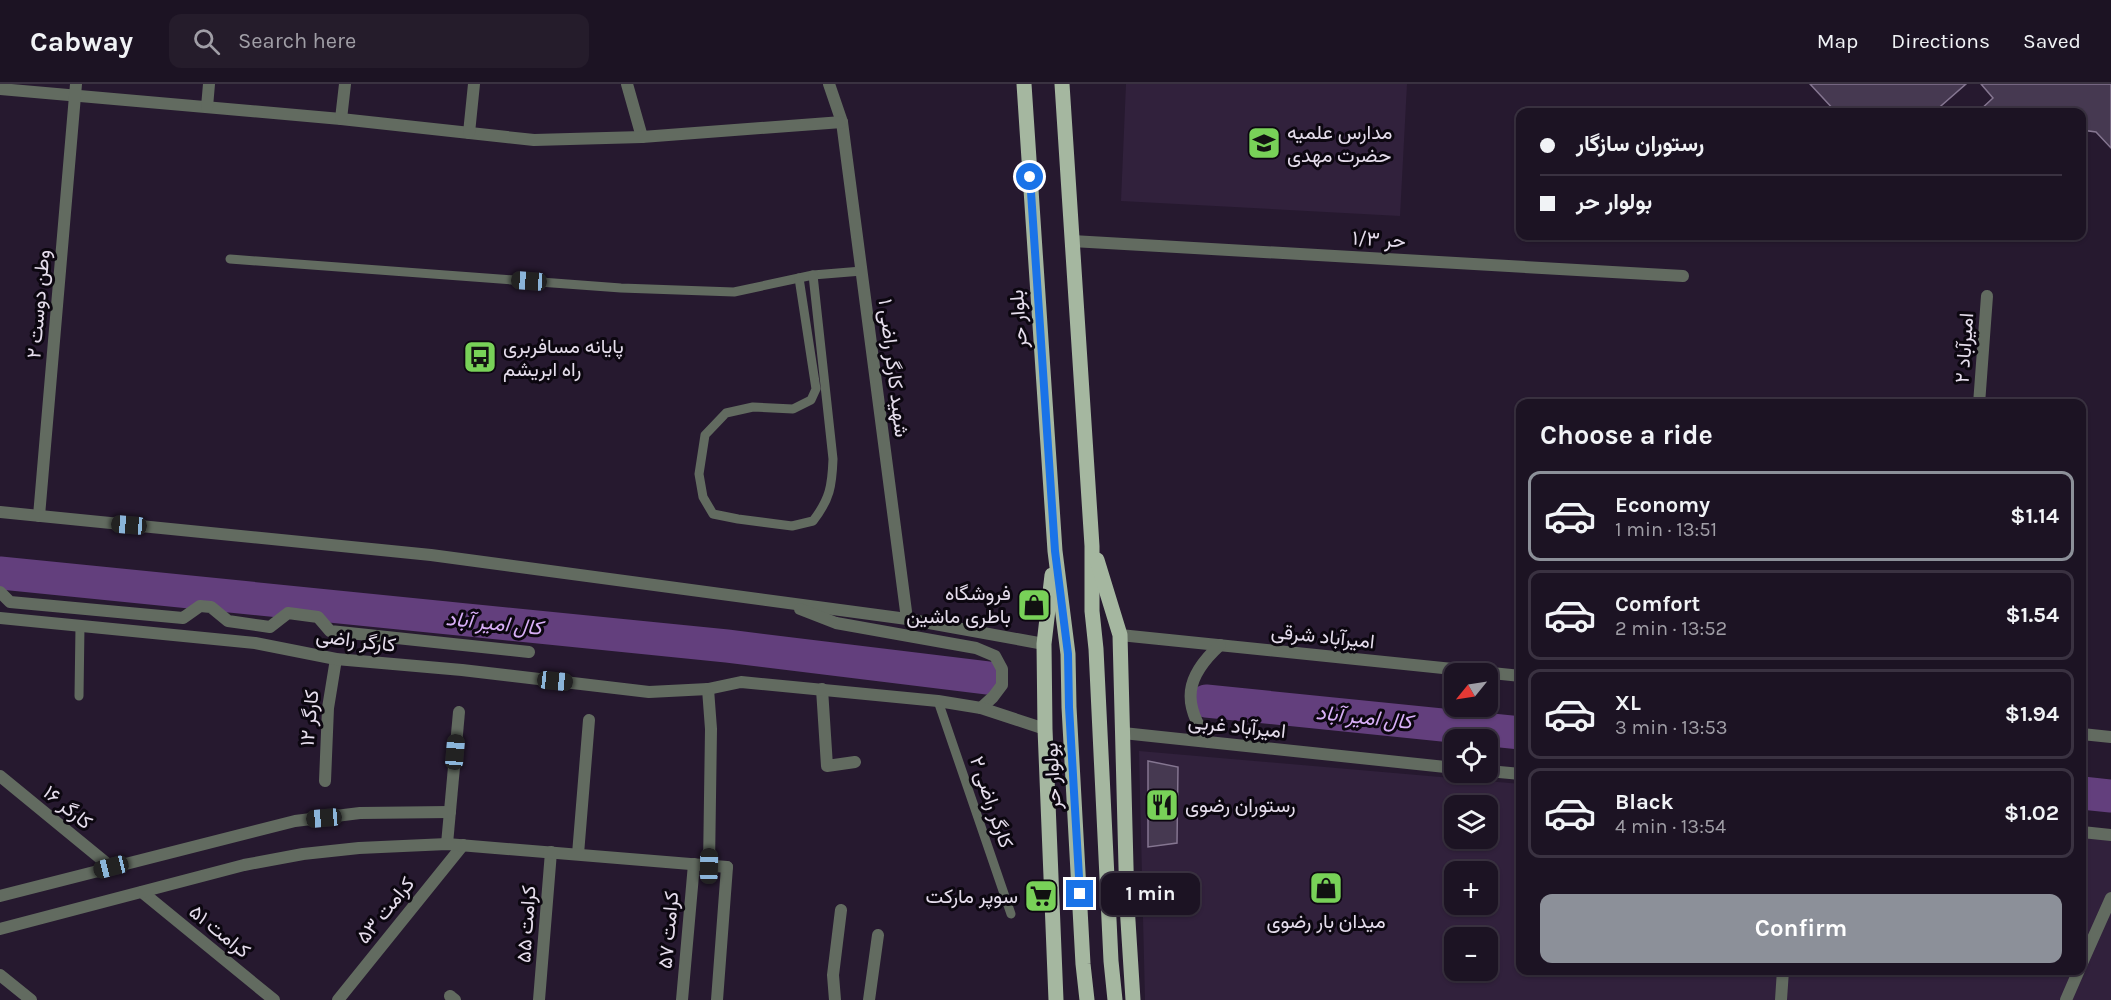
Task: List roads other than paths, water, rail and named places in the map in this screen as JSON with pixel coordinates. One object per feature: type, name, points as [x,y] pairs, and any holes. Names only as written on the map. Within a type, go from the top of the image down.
[{"type":"main road","name":"بلوار حر","points":[[1024,84],[1055,551]]},
{"type":"main road","points":[[1062,84],[1092,546],[1092,611],[1115,1000]]},
{"type":"main road","points":[[1092,546],[1120,635],[1127,904],[1133,1000]]},
{"type":"main road","points":[[1055,551],[1044,644],[1045,729],[1056,1000]]},
{"type":"main road","name":"بولوار حر","points":[[1055,551],[1068,654],[1083,964],[1087,1000]]},
{"type":"street","points":[[207,107],[209,84]]},
{"type":"street","points":[[341,119],[345,84]]},
{"type":"street","points":[[469,133],[474,84]]},
{"type":"street","points":[[627,84],[642,137]]},
{"type":"street","name":"شهید کارگر راضی ۱","points":[[829,84],[842,122],[907,619]]},
{"type":"street","points":[[0,89],[76,90],[207,107],[534,140],[642,137],[842,122]]},
{"type":"street","name":"وطن دوست ۲","points":[[39,516],[76,90]]},
{"type":"street","name":"حر ۱/۳","points":[[1072,241],[1683,276]]},
{"type":"street","name":"امیرآباد ۲","points":[[1979,399],[1988,296]]},
{"type":"street","points":[[0,512],[431,555],[777,600],[907,619],[1044,644]]},
{"type":"street","points":[[0,592],[10,602],[183,618],[200,606],[211,607],[228,621],[270,627],[288,613],[318,617],[330,631],[529,652]]},
{"type":"street","points":[[777,600],[836,623],[976,648],[995,656],[1002,669],[1002,685],[981,708]]},
{"type":"street","name":"کارگر راضی","points":[[0,618],[255,643],[336,659],[462,670],[649,692],[708,688],[741,682],[938,701],[981,708],[1045,729]]},
{"type":"street","name":"امیرآباد شرقی","points":[[1120,635],[1516,675]]},
{"type":"street","points":[[1209,742],[1196,724],[1190,703],[1193,680],[1203,661],[1220,645]]},
{"type":"street","name":"کارگر ۱۲","points":[[325,781],[328,708],[336,659]]},
{"type":"street","points":[[708,688],[711,729],[709,866]]},
{"type":"street","points":[[822,689],[826,766],[855,762]]},
{"type":"street","points":[[447,844],[459,712]]},
{"type":"street","points":[[578,854],[589,720]]},
{"type":"street","name":"امیرآباد غربی","points":[[1123,733],[1444,767]]},
{"type":"street","points":[[2086,734],[2111,737]]},
{"type":"street","points":[[1498,772],[1516,774]]},
{"type":"street","name":"کارگر ۱۶","points":[[0,776],[111,867]]},
{"type":"street","points":[[0,896],[295,821],[360,813],[450,812]]},
{"type":"street","points":[[2086,832],[2111,835]]},
{"type":"street","points":[[0,929],[244,865],[359,848],[447,844],[727,867],[717,1000]]},
{"type":"street","name":"کرامت ۵۳","points":[[338,1000],[463,845]]},
{"type":"street","name":"کرامت ۵۵","points":[[539,1000],[551,852]]},
{"type":"street","name":"کرامت ۵۷","points":[[682,1000],[694,864]]},
{"type":"street","name":"کرامت ۵۱","points":[[141,892],[274,1000]]},
{"type":"street","points":[[2086,954],[2111,898]]},
{"type":"street","points":[[835,1000],[833,975],[841,910]]},
{"type":"street","points":[[869,1000],[878,935]]},
{"type":"street","points":[[0,975],[31,1000]]},
{"type":"street","points":[[1781,1000],[1783,975]]},
{"type":"street","points":[[2066,1000],[2077,975]]},
{"type":"lane","points":[[230,259],[621,288],[734,292],[813,275],[862,271]]},
{"type":"lane","points":[[800,278],[816,390],[811,400],[793,409],[753,407],[726,413],[705,435],[699,474],[703,497],[713,514],[792,526],[813,521],[825,506],[832,487],[833,459],[813,275]]},
{"type":"lane","points":[[79,696],[80,626]]},
{"type":"lane","name":"کارگر راضی ۲","points":[[938,701],[1011,914]]},
{"type":"waterway","name":"کال امیر آباد","points":[[0,573],[727,646],[988,678]]},
{"type":"waterway","name":"کال امیر آباد","points":[[1206,701],[1516,732]]},
{"type":"waterway","name":"کال امیر آباد","points":[[2086,793],[2111,796]]},
{"type":"place","name":"مدارس علمیه حضرت مهدی","points":[[1264,143]]},
{"type":"place","name":"پایانه مسافربری راه ابریشم","points":[[480,357]]},
{"type":"place","name":"فروشگاه باطری ماشین","points":[[1034,605]]},
{"type":"place","name":"رستوران رضوی","points":[[1162,805]]},
{"type":"place","name":"میدان بار رضوی","points":[[1326,888]]},
{"type":"place","name":"سوپر مارکت","points":[[1041,896]]}]
